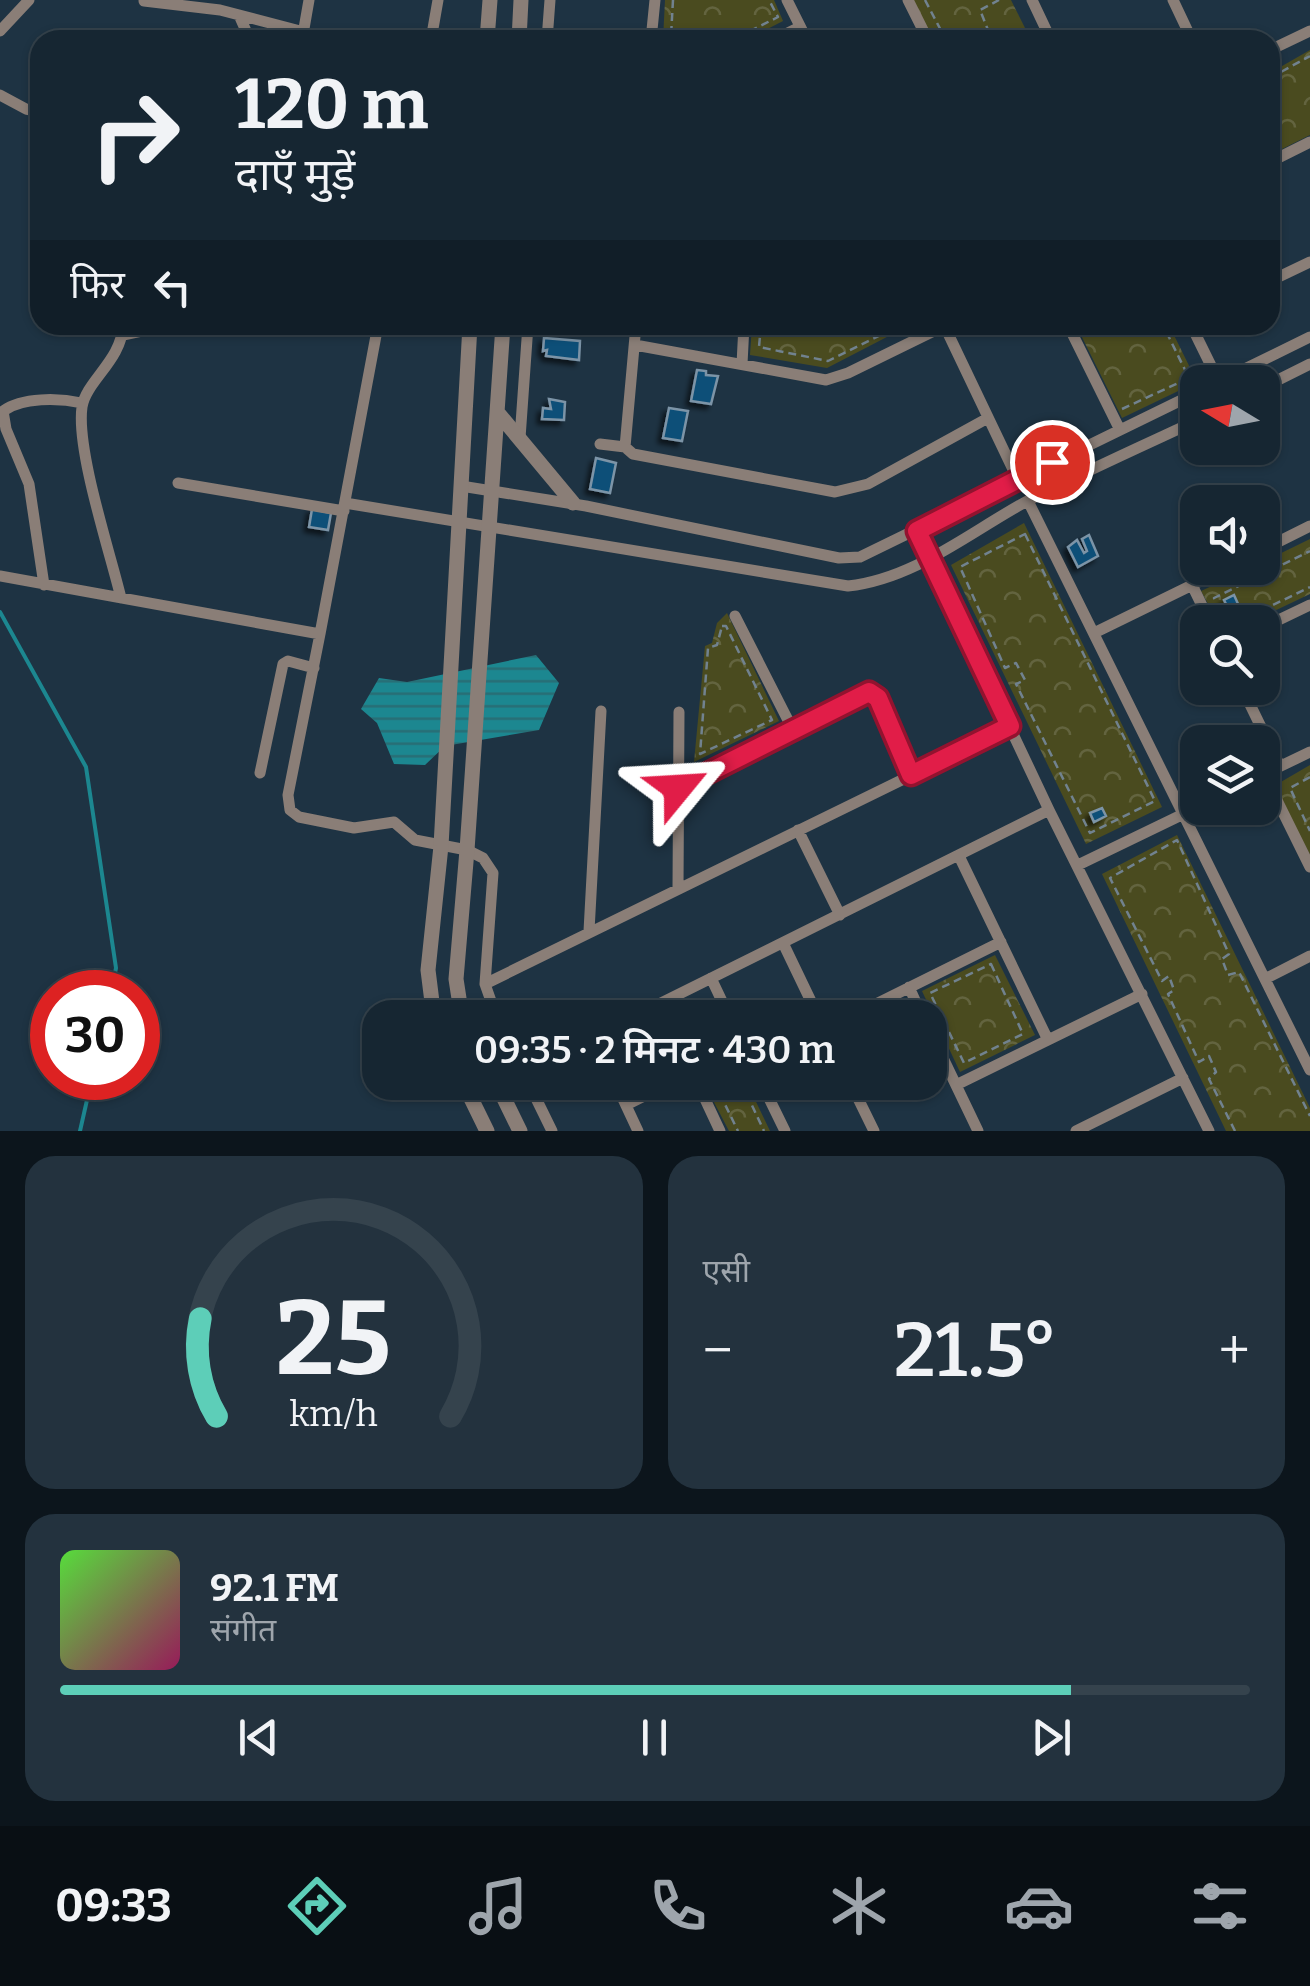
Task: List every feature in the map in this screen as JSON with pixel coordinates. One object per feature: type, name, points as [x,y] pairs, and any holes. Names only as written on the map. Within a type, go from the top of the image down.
[{"type":"street","points":[[0,31],[29,0]]},
{"type":"street","points":[[144,0],[239,15],[285,30]]},
{"type":"street","points":[[304,30],[309,0]]},
{"type":"street","points":[[432,30],[438,0]]},
{"type":"street","points":[[488,30],[490,0]]},
{"type":"street","points":[[519,30],[521,0]]},
{"type":"street","points":[[548,30],[550,0]]},
{"type":"street","points":[[652,30],[656,0]]},
{"type":"street","points":[[786,0],[801,30]]},
{"type":"street","points":[[908,0],[923,30]]},
{"type":"street","points":[[1032,0],[1046,30]]},
{"type":"street","points":[[1173,0],[1187,30]]},
{"type":"street","points":[[239,15],[246,30]]},
{"type":"street","points":[[794,30],[800,27]]},
{"type":"street","points":[[1280,45],[1310,31]]},
{"type":"street","points":[[0,95],[30,110]]},
{"type":"street","points":[[1280,157],[1310,142]]},
{"type":"street","points":[[1280,277],[1310,262]]},
{"type":"street","points":[[121,335],[108,366],[82,404],[90,477],[121,598]]},
{"type":"street","points":[[376,335],[288,795],[290,810],[299,817],[354,828],[394,822],[414,840],[468,850],[483,858],[492,873],[485,984],[490,1000]]},
{"type":"street","points":[[432,1000],[428,970],[440,846],[469,335]]},
{"type":"street","points":[[459,1000],[456,978],[502,335]]},
{"type":"street","points":[[520,438],[527,335]]},
{"type":"street","points":[[625,447],[636,335]]},
{"type":"street","points":[[742,364],[743,335]]},
{"type":"street","points":[[635,345],[816,380],[836,378],[925,335]]},
{"type":"street","points":[[948,335],[1018,480]]},
{"type":"street","points":[[1073,335],[1119,428]]},
{"type":"street","points":[[1196,335],[1211,365]]},
{"type":"street","points":[[1253,365],[1310,337]]},
{"type":"street","points":[[1280,379],[1310,364]]},
{"type":"street","points":[[44,585],[29,484],[3,411],[8,406],[44,400],[82,404]]},
{"type":"street","points":[[460,486],[573,504],[839,558],[860,556],[1180,400]]},
{"type":"street","points":[[498,413],[573,504]]},
{"type":"street","points":[[600,444],[625,447],[633,454],[835,492],[868,484],[988,418]]},
{"type":"street","points":[[178,482],[459,520],[827,584],[868,584],[930,558],[1028,501],[1180,429]]},
{"type":"street","points":[[1028,501],[1180,808]]},
{"type":"street","points":[[1280,541],[1310,526]]},
{"type":"street","points":[[917,531],[1049,810],[1209,1131]]},
{"type":"street","points":[[0,576],[320,634]]},
{"type":"street","points":[[1094,633],[1192,585],[1202,605]]},
{"type":"street","points":[[1280,619],[1310,604]]},
{"type":"street","points":[[735,616],[793,730]]},
{"type":"street","points":[[260,773],[283,664],[314,668]]},
{"type":"street","points":[[678,788],[864,694],[874,694],[911,775]]},
{"type":"street","points":[[590,931],[601,711]]},
{"type":"street","points":[[678,888],[679,712]]},
{"type":"street","points":[[485,984],[1010,726]]},
{"type":"street","points":[[1280,766],[1310,752]]},
{"type":"street","points":[[1280,808],[1310,867]]},
{"type":"street","points":[[666,1000],[1049,810]]},
{"type":"street","points":[[1078,865],[1180,815]]},
{"type":"street","points":[[1188,825],[1308,1061]]},
{"type":"street","points":[[798,830],[840,915]]},
{"type":"street","points":[[960,856],[1048,1040]]},
{"type":"street","points":[[885,1000],[1001,942]]},
{"type":"street","points":[[783,943],[810,1000]]},
{"type":"street","points":[[1265,978],[1310,956]]},
{"type":"street","points":[[711,978],[721,1000]]},
{"type":"street","points":[[909,988],[915,1000]]},
{"type":"street","points":[[956,1085],[1142,994]]},
{"type":"street","points":[[947,1066],[978,1131]]},
{"type":"street","points":[[1076,1131],[1183,1078]]},
{"type":"street","points":[[472,1100],[487,1131]]},
{"type":"street","points":[[505,1100],[520,1131]]},
{"type":"street","points":[[537,1100],[552,1131]]},
{"type":"street","points":[[623,1100],[638,1131]]},
{"type":"street","points":[[626,1105],[636,1100]]},
{"type":"street","points":[[705,1100],[720,1131]]},
{"type":"street","points":[[770,1100],[785,1131]]},
{"type":"street","points":[[859,1100],[874,1131]]},
{"type":"street","points":[[1105,1117],[1112,1131]]},
{"type":"path","points":[[670,30],[673,0]]},
{"type":"path","points":[[753,30],[778,17],[769,0]]},
{"type":"path","points":[[925,0],[941,30]]},
{"type":"path","points":[[988,30],[980,10],[999,0]]},
{"type":"path","points":[[1280,72],[1310,56]]},
{"type":"path","points":[[760,335],[759,347],[828,361],[881,335]]},
{"type":"path","points":[[1122,410],[1189,378],[1168,335]]},
{"type":"path","points":[[1025,534],[1155,802],[1090,834],[1016,684],[1025,680],[1016,663],[1005,668],[960,566],[1025,534]]},
{"type":"path","points":[[1218,605],[1214,598],[1310,551]]},
{"type":"path","points":[[1274,605],[1310,588]]},
{"type":"path","points":[[726,626],[772,720],[700,754],[708,648],[717,646],[719,630],[726,626]]},
{"type":"path","points":[[1310,777],[1290,788],[1310,831]]},
{"type":"path","points":[[1235,1131],[1209,1079],[1216,1072],[1209,1056],[1199,1062],[1168,994],[1174,990],[1169,976],[1162,980],[1110,878],[1177,840],[1229,954],[1222,959],[1228,975],[1239,972],[1310,1116]]},
{"type":"path","points":[[991,964],[1023,1034],[964,1063],[930,993],[991,964]]},
{"type":"path","points":[[722,1100],[736,1130]]},
{"type":"path","points":[[749,1100],[764,1131]]},
{"type":"green space","points":[[665,0],[774,0],[783,21],[765,30],[664,30]]},
{"type":"green space","points":[[913,0],[1011,0],[1026,30],[927,30]]},
{"type":"green space","points":[[1310,50],[1310,135],[1280,150],[1280,67]]},
{"type":"green space","points":[[751,335],[891,335],[827,368],[750,355]]},
{"type":"green space","points":[[1081,335],[1174,335],[1189,365],[1180,365],[1180,390],[1122,418]]},
{"type":"green space","points":[[1024,523],[1162,807],[1086,844],[951,565]]},
{"type":"green space","points":[[1310,539],[1310,594],[1280,608],[1280,605],[1209,605],[1201,591],[1214,585],[1280,585],[1280,554]]},
{"type":"green space","points":[[727,613],[779,721],[694,762],[705,646],[712,643],[717,623]]},
{"type":"green space","points":[[1310,765],[1310,855],[1280,798],[1280,782]]},
{"type":"green space","points":[[1177,835],[1310,1108],[1310,1131],[1226,1131],[1102,874]]},
{"type":"green space","points":[[995,955],[1035,1035],[960,1072],[947,1044],[947,1000],[926,1000],[922,991]]},
{"type":"green space","points":[[713,1100],[755,1100],[770,1131],[729,1131]]},
{"type":"shaded area","points":[[536,655],[559,683],[539,730],[445,746],[425,765],[394,764],[377,723],[361,709],[379,678],[407,682]]},
{"type":"building","points":[[544,338],[580,341],[579,360],[546,356]]},
{"type":"building","points":[[697,370],[718,376],[711,404],[691,401]]},
{"type":"building","points":[[549,399],[565,402],[564,420],[542,419],[543,408],[551,409]]},
{"type":"building","points":[[669,408],[688,411],[682,441],[663,438]]},
{"type":"building","points":[[596,458],[616,463],[610,493],[590,489]]},
{"type":"building","points":[[312,509],[331,513],[328,530],[309,527]]},
{"type":"building","points":[[1089,535],[1098,556],[1078,567],[1068,547],[1077,540],[1084,553],[1087,551],[1082,539]]},
{"type":"building","points":[[1234,595],[1239,605],[1226,605],[1224,600]]},
{"type":"building","points":[[1102,808],[1106,816],[1094,822],[1090,813]]},
{"type":"waterway","points":[[0,612],[86,767],[116,970]]},
{"type":"waterway","points":[[80,1131],[87,1100]]},
{"type":"route","points":[[678,788],[869,692],[878,698],[911,775],[1010,726],[917,531],[1052,462]]}]
